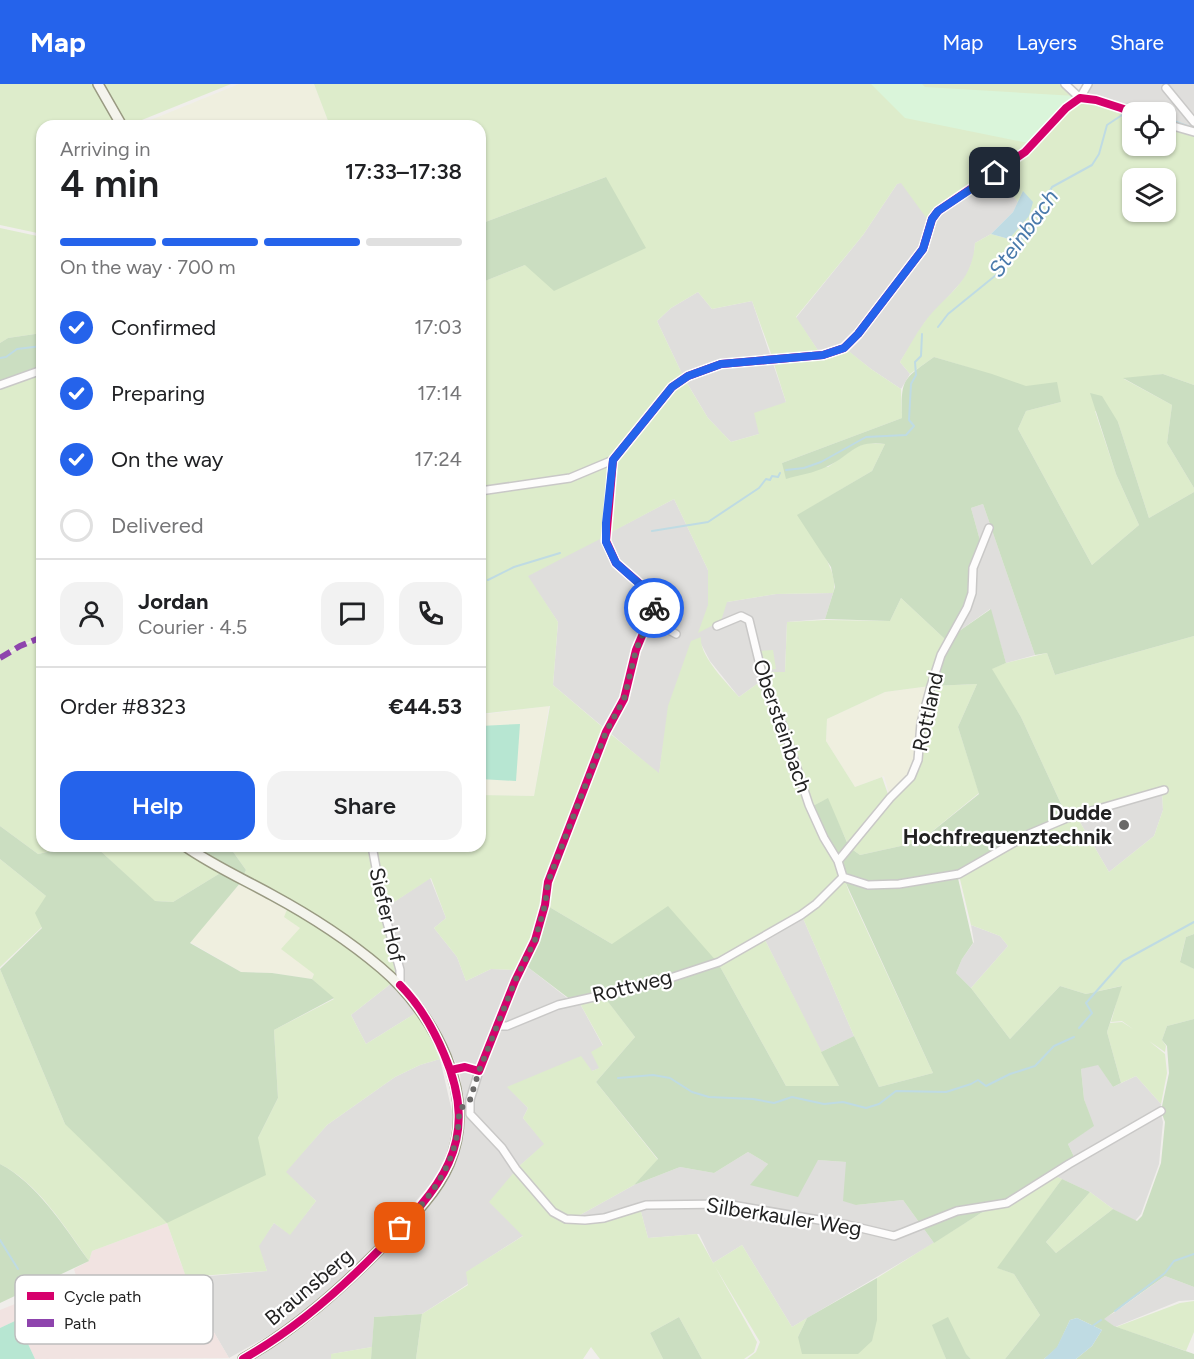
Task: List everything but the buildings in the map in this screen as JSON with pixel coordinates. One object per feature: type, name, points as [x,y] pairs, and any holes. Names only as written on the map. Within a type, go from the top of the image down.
[{"type":"main road","points":[[98,84],[119,120]]},
{"type":"main road","name":"Braunsberg","points":[[195,852],[308,917],[358,950],[400,985],[413,999],[429,1024],[451,1070],[459,1110],[453,1154],[442,1177],[426,1201],[358,1272],[323,1303],[283,1335],[243,1359]]},
{"type":"street","points":[[1065,84],[1080,98],[1096,100],[1122,108]]},
{"type":"street","points":[[486,490],[570,478],[613,460],[672,387],[688,376],[721,364],[823,355],[844,348],[858,334],[923,249],[932,219],[938,211],[1025,152],[1066,108],[1080,98],[1088,84]]},
{"type":"street","points":[[1166,88],[1194,122]]},
{"type":"street","points":[[1176,127],[1194,132]]},
{"type":"street","points":[[0,385],[36,372]]},
{"type":"street","points":[[459,1110],[470,1100],[479,1071],[515,981],[535,940],[545,905],[548,882],[606,732],[624,699],[636,650],[655,605],[652,595],[616,563],[606,542],[613,460]]},
{"type":"street","name":"Rottland","points":[[838,861],[910,777],[918,760],[921,723],[931,686],[941,655],[967,608],[972,593],[973,568],[989,528]]},
{"type":"street","name":"Obersteinbach","points":[[717,626],[741,616],[748,620],[765,686],[783,726],[809,805],[824,838],[838,861]]},
{"type":"street","points":[[649,619],[676,634]]},
{"type":"street","points":[[838,861],[843,878],[868,885],[899,884],[959,874],[1029,834],[1067,818],[1164,790]]},
{"type":"street","name":"Siefer Hof","points":[[373,852],[384,911],[400,970],[400,985]]},
{"type":"street","name":"Rottweg","points":[[497,1026],[507,1026],[558,1005],[663,980],[719,962],[801,915],[843,878]]},
{"type":"street","points":[[451,1070],[465,1067],[479,1071]]},
{"type":"street","name":"Silberkauler Weg","points":[[470,1100],[470,1114],[502,1148],[553,1212],[566,1219],[604,1218],[646,1205],[726,1204],[848,1225],[894,1236],[957,1211],[1007,1203],[1161,1111]]},
{"type":"shaded area","points":[[1090,84],[1194,84],[1194,126],[1191,129],[1176,124],[1176,102],[1122,102],[1122,106],[1085,92]]},
{"type":"shaded area","points":[[996,174],[1018,202],[1013,212],[991,234],[975,243],[974,257],[966,277],[925,322],[900,362],[910,374],[901,389],[843,347],[821,355],[796,318],[863,235],[897,184],[901,182],[938,212]]},
{"type":"shaded area","points":[[698,292],[712,309],[752,301],[786,402],[759,434],[731,442],[708,418],[684,378],[657,321],[671,308]]},
{"type":"shaded area","points":[[674,499],[708,570],[727,602],[776,594],[833,593],[825,619],[787,622],[785,672],[761,672],[764,688],[757,684],[739,697],[710,661],[700,642],[664,741],[659,774],[553,685],[558,622],[527,576]]},
{"type":"shaded area","points":[[983,504],[1035,655],[1006,663],[990,609],[952,636],[981,544],[971,508]]},
{"type":"shaded area","points":[[1162,792],[1163,810],[1154,836],[1109,872],[1077,817]]},
{"type":"shaded area","points":[[430,878],[446,918],[434,928],[457,957],[466,981],[491,969],[516,970],[525,965],[571,1001],[578,1000],[603,1046],[592,1052],[600,1068],[508,1087],[528,1108],[523,1118],[545,1144],[517,1168],[472,1113],[472,1101],[482,1069],[466,1063],[456,1063],[431,1018],[404,980],[385,908]]},
{"type":"shaded area","points":[[802,916],[854,1036],[821,1052],[764,938]]},
{"type":"shaded area","points":[[971,925],[1000,936],[1008,946],[971,988],[956,973],[962,959],[974,942]]},
{"type":"shaded area","points":[[393,982],[419,1011],[366,1044],[351,1015]]},
{"type":"shaded area","points":[[440,1059],[453,1116],[449,1147],[436,1178],[388,1233],[319,1300],[275,1332],[229,1358],[213,1331],[213,1276],[267,1271],[258,1246],[274,1223],[290,1234],[316,1201],[285,1172],[327,1125],[395,1077],[420,1065]]},
{"type":"shaded area","points":[[1098,1064],[1113,1087],[1136,1076],[1161,1104],[1163,1122],[1159,1164],[1141,1214],[1135,1221],[1113,1209],[1090,1192],[1053,1175],[1075,1159],[1068,1144],[1093,1126],[1084,1099],[1081,1069]]},
{"type":"shaded area","points":[[466,1070],[477,1072],[468,1114],[501,1149],[516,1170],[524,1235],[467,1272],[468,1284],[422,1314],[374,1317],[372,1347],[332,1354],[331,1359],[251,1359],[285,1340],[315,1318],[451,1169],[460,1147],[463,1111],[460,1074]]},
{"type":"shaded area","points":[[748,1152],[768,1164],[751,1185],[818,1160],[846,1162],[856,1205],[903,1200],[934,1243],[792,1327],[742,1245],[713,1263],[699,1234],[648,1238],[640,1208],[590,1219],[580,1215],[634,1185],[680,1167],[714,1173]]},
{"type":"shaded area","points":[[167,1223],[186,1275],[76,1275],[74,1269],[89,1261],[92,1251]]},
{"type":"shaded area","points":[[1165,1276],[1194,1287],[1194,1300],[1179,1301],[1115,1327],[1103,1319],[1115,1312]]},
{"type":"shaded area","points":[[15,1304],[15,1321],[0,1328],[0,1310]]},
{"type":"shaded area","points":[[213,1331],[229,1358],[35,1359],[28,1344],[213,1344]]},
{"type":"green space","points":[[0,84],[92,84],[114,120],[36,120],[36,233],[0,225]]},
{"type":"green space","points":[[102,84],[231,84],[142,120],[123,120]]},
{"type":"green space","points":[[239,84],[314,84],[328,120],[151,120]]},
{"type":"green space","points":[[314,84],[1063,84],[1079,98],[1024,151],[936,211],[930,223],[901,183],[897,184],[863,235],[796,317],[821,355],[773,359],[752,301],[712,309],[698,292],[671,308],[657,321],[684,378],[612,458],[570,476],[486,489],[486,281],[525,265],[606,177],[486,222],[486,120],[328,120]]},
{"type":"green space","points":[[871,84],[922,84],[925,87],[1076,96],[1047,121],[1028,143],[905,118]]},
{"type":"green space","points":[[1081,101],[1122,112],[1122,156],[1176,156],[1176,129],[1194,135],[1194,385],[1163,374],[1124,379],[1172,405],[1167,443],[1194,488],[1194,492],[1149,518],[1118,422],[1095,411],[1116,474],[1139,525],[1092,565],[1018,429],[1026,411],[1061,402],[998,377],[934,357],[910,374],[900,362],[924,323],[963,279],[973,257],[975,243],[991,234],[1009,239],[1023,191],[1018,202],[996,174],[1067,109]]},
{"type":"green space","points":[[606,177],[646,248],[554,291],[525,265],[486,281],[486,222]]},
{"type":"green space","points":[[0,228],[36,236],[36,334],[8,338],[0,343]]},
{"type":"green space","points":[[36,334],[36,371],[0,384],[0,343],[8,338]]},
{"type":"green space","points":[[846,349],[901,389],[902,418],[782,463],[828,467],[856,447],[867,443],[885,444],[872,471],[798,515],[828,563],[834,584],[833,593],[776,594],[727,602],[721,621],[698,633],[708,605],[708,570],[674,499],[608,534],[615,461],[674,388],[685,380],[708,418],[731,442],[759,434],[754,413],[786,402],[773,361]]},
{"type":"green space","points":[[934,357],[1026,386],[1057,382],[1061,402],[1026,411],[1018,429],[1092,565],[1139,525],[1116,474],[1090,393],[1102,396],[1118,422],[1149,518],[1194,492],[1194,636],[1055,675],[1047,653],[1035,655],[983,504],[971,508],[981,544],[970,594],[947,641],[901,598],[890,621],[825,619],[835,587],[831,567],[797,515],[872,471],[885,444],[866,444],[835,463],[786,479],[782,463],[902,418],[902,395],[906,382],[915,371]]},
{"type":"green space","points":[[36,373],[36,639],[0,657],[0,386]]},
{"type":"green space","points":[[1163,374],[1194,385],[1194,488],[1167,443],[1172,405],[1123,378]]},
{"type":"green space","points":[[604,466],[609,470],[604,537],[528,576],[558,622],[553,685],[606,730],[547,882],[539,923],[525,958],[516,970],[491,969],[466,981],[457,957],[434,928],[446,918],[431,878],[385,908],[374,852],[486,852],[486,795],[534,796],[550,706],[486,713],[486,492],[572,479]]},
{"type":"green space","points":[[901,598],[947,641],[930,686],[885,692],[827,719],[826,741],[855,787],[882,777],[889,797],[849,846],[827,799],[811,807],[762,672],[785,672],[787,622],[890,621]]},
{"type":"green space","points":[[991,609],[1006,663],[992,669],[1021,717],[1067,817],[957,874],[973,943],[956,973],[971,988],[1010,1039],[1060,986],[1086,994],[1122,986],[1107,1032],[1121,1083],[1113,1087],[1098,1065],[1081,1069],[1084,1099],[1094,1126],[1068,1144],[1075,1159],[1007,1202],[981,1213],[934,1243],[903,1200],[856,1205],[843,1201],[846,1162],[818,1160],[798,1197],[750,1185],[768,1164],[748,1152],[714,1173],[680,1167],[634,1185],[658,1159],[596,1082],[635,1037],[602,994],[571,1000],[525,965],[546,905],[612,944],[668,906],[718,963],[786,1086],[839,1086],[821,1052],[854,1036],[879,1087],[933,1073],[811,807],[828,798],[849,847],[860,855],[919,842],[979,794],[958,727],[977,684],[932,686],[952,636]]},
{"type":"green space","points":[[1194,636],[1194,934],[1186,937],[1180,961],[1194,969],[1194,1019],[1167,1026],[1162,1040],[1166,1046],[1165,1052],[1149,1041],[1165,1054],[1167,1073],[1161,1104],[1136,1076],[1121,1083],[1107,1032],[1110,1023],[1122,1022],[1133,1029],[1122,1021],[1111,1022],[1121,986],[1086,994],[1060,986],[1010,1039],[971,988],[1008,946],[1000,936],[971,925],[959,875],[1030,835],[1077,817],[1109,872],[1154,836],[1163,810],[1162,792],[1067,817],[1021,717],[991,669],[1047,653],[1055,675]]},
{"type":"green space","points":[[701,637],[704,652],[709,661],[739,697],[757,684],[762,684],[808,805],[842,877],[816,903],[717,961],[612,944],[546,905],[549,883],[608,732],[659,773],[668,706],[691,641]]},
{"type":"green space","points":[[36,640],[36,852],[48,852],[38,854],[0,826],[0,659]]},
{"type":"green space","points":[[773,650],[776,669],[763,671],[759,651]]},
{"type":"green space","points":[[977,684],[958,727],[979,793],[919,842],[860,855],[849,847],[911,777],[932,686]]},
{"type":"green space","points":[[930,686],[918,760],[910,776],[890,797],[884,776],[855,787],[826,741],[827,719],[885,692]]},
{"type":"green space","points":[[549,706],[534,796],[486,795],[486,714]]},
{"type":"green space","points":[[520,724],[516,781],[486,779],[486,726]]},
{"type":"green space","points":[[0,826],[38,854],[102,852],[155,901],[173,902],[222,872],[241,882],[190,943],[241,972],[272,973],[312,979],[334,998],[274,1030],[278,1098],[258,1138],[266,1175],[167,1223],[65,1124],[0,969],[42,928],[35,913],[46,896],[0,859]]},
{"type":"green space","points":[[101,852],[187,852],[222,872],[173,902],[154,901]]},
{"type":"green space","points":[[205,852],[233,852],[246,870],[243,876]]},
{"type":"green space","points":[[233,852],[371,852],[396,977],[243,876],[246,870]]},
{"type":"green space","points":[[0,859],[46,896],[42,927],[0,967]]},
{"type":"green space","points":[[844,878],[933,1073],[879,1087],[854,1036],[802,916]]},
{"type":"green space","points":[[241,882],[288,907],[300,928],[314,974],[312,979],[272,973],[241,972],[190,942]]},
{"type":"green space","points":[[288,907],[337,939],[393,982],[351,1015],[366,1044],[419,1011],[440,1059],[420,1065],[395,1077],[327,1125],[286,1172],[316,1201],[290,1235],[274,1223],[259,1246],[267,1271],[185,1275],[167,1223],[92,1251],[89,1261],[39,1194],[14,1172],[0,1164],[0,969],[65,1124],[258,1138],[278,1098],[274,1030],[334,999],[312,979],[314,974],[281,949],[300,928],[284,917]]},
{"type":"green space","points":[[1194,934],[1194,969],[1180,962],[1186,937]]},
{"type":"green space","points":[[764,938],[839,1086],[786,1086],[718,963]]},
{"type":"green space","points":[[603,995],[635,1037],[596,1082],[658,1160],[634,1185],[580,1215],[590,1219],[577,1218],[565,1215],[547,1204],[517,1168],[544,1144],[523,1118],[528,1108],[507,1087],[581,1056],[592,1071],[599,1068],[591,1052],[603,1045],[578,1000]]},
{"type":"green space","points":[[1194,1019],[1194,1287],[1165,1276],[1104,1319],[1114,1326],[1194,1354],[1194,1359],[1076,1359],[1092,1346],[1102,1330],[1077,1318],[1070,1320],[1057,1348],[1044,1359],[1005,1359],[1040,1315],[1014,1274],[997,1268],[1062,1179],[1090,1192],[1046,1242],[1056,1253],[1113,1209],[1137,1221],[1142,1216],[1161,1163],[1165,1122],[1161,1111],[1169,1073],[1167,1046],[1162,1040],[1167,1026]]},
{"type":"green space","points":[[0,1164],[38,1194],[89,1261],[59,1275],[15,1275],[15,1296],[0,1303]]},
{"type":"green space","points":[[516,1170],[553,1213],[585,1221],[640,1208],[648,1238],[697,1234],[757,1342],[754,1352],[744,1359],[702,1359],[679,1317],[650,1333],[663,1359],[600,1359],[591,1347],[583,1359],[416,1359],[422,1314],[468,1285],[466,1272],[523,1236],[489,1202]]},
{"type":"green space","points":[[1053,1175],[1062,1179],[998,1268],[1014,1274],[1040,1315],[1005,1359],[971,1359],[933,1325],[946,1359],[747,1359],[756,1352],[760,1342],[713,1263],[742,1245],[792,1327],[807,1318],[798,1337],[877,1320],[877,1278],[981,1213],[1002,1205]]},
{"type":"green space","points":[[1090,1192],[1113,1209],[1056,1253],[1046,1242]]},
{"type":"green space","points":[[877,1278],[877,1320],[872,1341],[858,1354],[802,1354],[798,1337],[807,1318]]},
{"type":"green space","points":[[1194,1301],[1194,1332],[1186,1351],[1116,1327],[1180,1303]]},
{"type":"green space","points":[[422,1314],[416,1359],[371,1359],[374,1317]]},
{"type":"green space","points":[[679,1317],[702,1359],[663,1359],[650,1333]]},
{"type":"green space","points":[[948,1317],[966,1354],[971,1359],[946,1359],[932,1325]]},
{"type":"green space","points":[[15,1321],[15,1344],[28,1344],[35,1359],[0,1359],[0,1328]]},
{"type":"green space","points":[[372,1347],[371,1359],[331,1359],[331,1354]]},
{"type":"water","points":[[1023,191],[1033,202],[1029,216],[1009,239],[991,234],[1013,212]]},
{"type":"water","points":[[1077,1318],[1102,1330],[1092,1346],[1076,1359],[1044,1359],[1057,1347],[1070,1320]]},
{"type":"waterway","name":"Steinbach","points":[[938,327],[948,314],[1001,271],[1052,187],[1092,165],[1099,154],[1107,125],[1122,115]]},
{"type":"waterway","points":[[1176,122],[1190,127]]},
{"type":"waterway","points":[[786,470],[804,468],[821,462],[866,437],[906,435],[914,426],[909,420],[911,384],[916,375],[915,362],[921,356],[922,334]]},
{"type":"waterway","points":[[0,358],[6,357],[17,349],[36,347]]},
{"type":"waterway","points":[[652,531],[708,522],[759,488],[766,479],[770,480],[772,476],[778,477],[780,473]]},
{"type":"waterway","points":[[488,580],[514,567],[560,553]]},
{"type":"waterway","points":[[1079,1028],[1092,1013],[1086,1003],[1123,961],[1194,922]]},
{"type":"waterway","points":[[618,1078],[653,1075],[670,1078],[692,1092],[709,1097],[753,1099],[774,1103],[792,1097],[824,1104],[843,1102],[866,1108],[879,1104],[896,1091],[946,1092],[978,1080],[986,1086],[1010,1074],[1035,1066],[1054,1046],[1074,1037]]},
{"type":"waterway","points":[[0,1240],[18,1269]]},
{"type":"waterway","points":[[1115,1311],[1165,1273],[1174,1261],[1194,1254]]},
{"type":"waterway","points":[[1091,1327],[1101,1320]]},
{"type":"marked path","points":[[0,658],[36,639]]},
{"type":"cycle path","points":[[451,1070],[465,1067],[479,1071],[515,981],[535,940],[545,905],[548,882],[606,732],[624,699],[636,650],[655,605],[652,595],[616,563],[606,541],[613,460],[672,387],[688,376],[721,364],[823,355],[844,348],[858,334],[923,249],[932,219],[938,211],[1025,152],[1066,108],[1080,98],[1096,100],[1122,108]]},
{"type":"cycle path","points":[[243,1359],[280,1336],[347,1282],[420,1207],[448,1163],[456,1140],[459,1114],[455,1086],[444,1054],[430,1026],[400,985]]},
{"type":"way so far","points":[[400,1228],[426,1201],[442,1177],[453,1154],[459,1110],[470,1100],[479,1071],[515,981],[535,940],[545,905],[548,882],[606,732],[624,699],[636,650],[654,608]]},
{"type":"place","name":"Dudde Hochfrequenztechnik","points":[[1124,825]]},
{"type":"route","points":[[654,608],[652,595],[616,563],[606,542],[613,460],[672,387],[688,376],[721,364],[823,355],[844,348],[858,334],[923,249],[932,219],[938,211],[995,173]]}]
